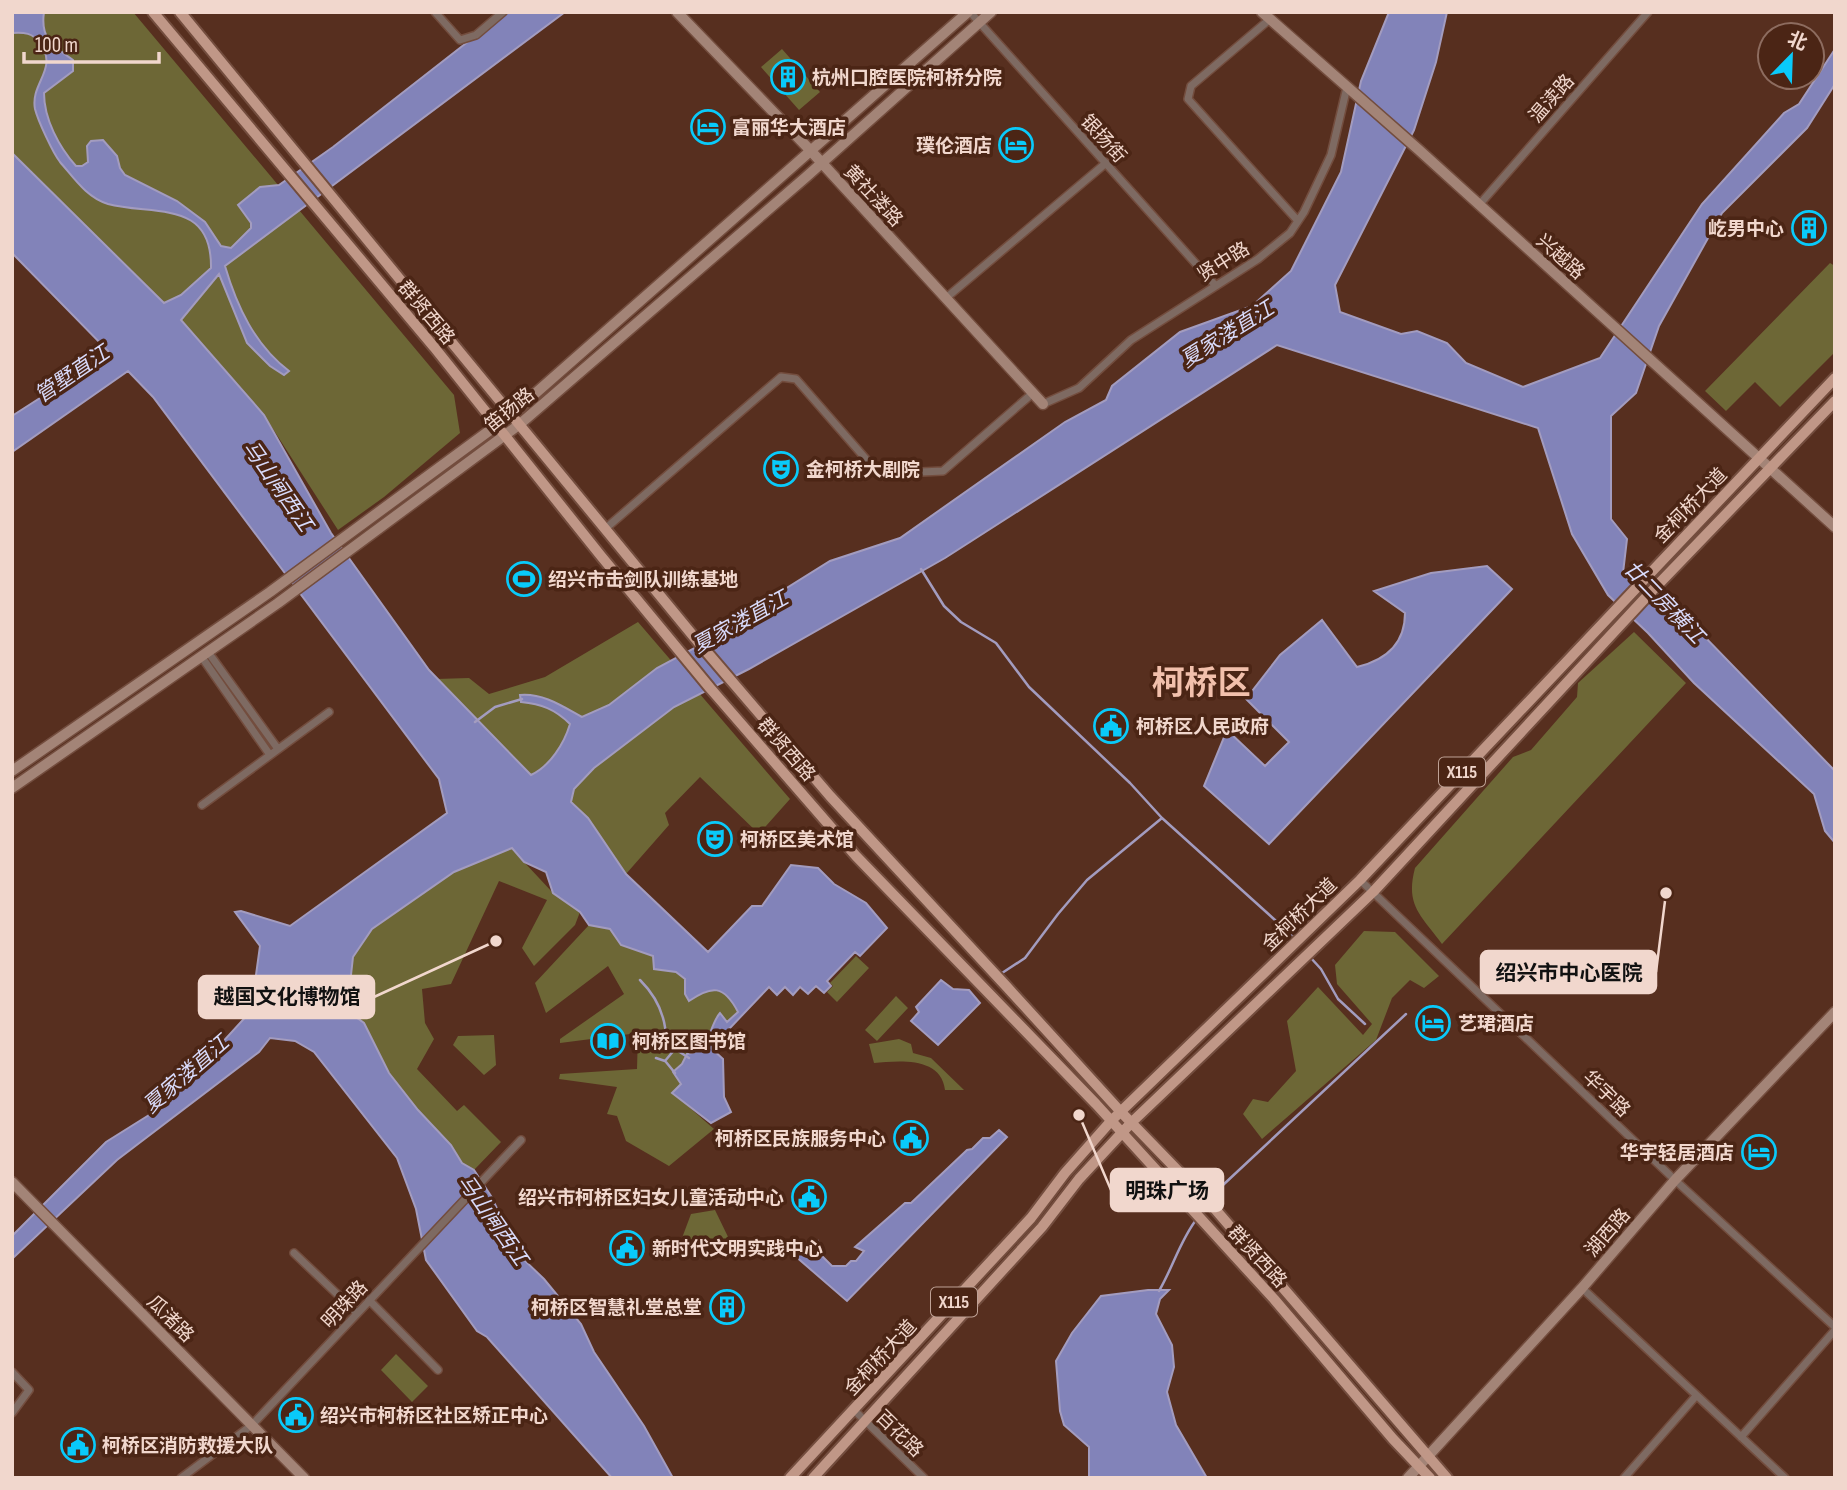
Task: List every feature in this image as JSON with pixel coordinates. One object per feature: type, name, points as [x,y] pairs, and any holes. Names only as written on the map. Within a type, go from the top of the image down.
[{"type":"main road","name":"群贤西路","points":[[153,12],[434,347],[710,688],[856,856],[1111,1121],[1274,1299],[1430,1478]]},
{"type":"main road","name":"群贤西路","points":[[180,12],[699,643],[830,796],[1131,1124],[1215,1209],[1447,1478]]},
{"type":"main road","name":"金柯桥大道","points":[[790,1478],[1031,1219],[1065,1172],[1120,1111],[1360,880],[1835,378]]},
{"type":"main road","name":"金柯桥大道","points":[[813,1478],[1042,1227],[1079,1179],[1122,1133],[1373,892],[1626,619],[1835,401]]},
{"type":"street","points":[[435,12],[460,40],[476,35],[503,12]]},
{"type":"street","name":"黄社溇路","points":[[677,12],[810,150],[1043,404]]},
{"type":"street","name":"笛扬路","points":[[12,771],[270,592],[512,414],[969,12]]},
{"type":"street","name":"银扬街","points":[[969,12],[1215,285]]},
{"type":"street","name":"笛扬路","points":[[12,788],[278,603],[520,424],[822,163],[991,12]]},
{"type":"street","name":"温渎路","points":[[1479,205],[1648,12]]},
{"type":"street","points":[[1266,16],[1191,86],[1188,99],[1298,222]]},
{"type":"street","name":"兴越路","points":[[1266,16],[1419,150],[1835,527]]},
{"type":"street","name":"贤中路","points":[[1043,404],[1079,388],[1131,340],[1258,259],[1290,233],[1331,155],[1350,89]]},
{"type":"street","points":[[946,298],[1106,163]]},
{"type":"street","points":[[605,528],[781,377],[796,379],[879,474],[943,471],[1033,393]]},
{"type":"street","points":[[205,654],[278,749]]},
{"type":"street","points":[[205,654],[270,755]]},
{"type":"street","points":[[202,805],[330,712]]},
{"type":"street","name":"华宇路","points":[[1360,880],[1675,1180],[1835,1328]]},
{"type":"street","name":"湖西路","points":[[1408,1478],[1582,1288],[1675,1180],[1835,1012]]},
{"type":"street","name":"明珠路","points":[[181,1478],[252,1425],[521,1140]]},
{"type":"street","name":"瓜渚路","points":[[12,1182],[304,1478]]},
{"type":"street","points":[[295,1253],[357,1313]]},
{"type":"street","points":[[1582,1288],[1785,1478]]},
{"type":"street","points":[[369,1300],[439,1370]]},
{"type":"street","points":[[1741,1437],[1835,1328]]},
{"type":"street","points":[[12,1372],[29,1390],[12,1413]]},
{"type":"street","points":[[1624,1478],[1696,1396]]},
{"type":"street","name":"百花路","points":[[854,1410],[923,1478]]},
{"type":"shaded area","points":[[12,12],[133,12],[454,395],[460,433],[384,497],[338,530],[264,415],[193,333],[12,153]]},
{"type":"shaded area","points":[[782,49],[820,92],[799,110],[761,67]]},
{"type":"shaded area","points":[[1830,263],[1835,266],[1835,352],[1780,407],[1755,382],[1726,411],[1705,391]]},
{"type":"shaded area","points":[[638,622],[790,799],[759,834],[700,777],[665,813],[669,825],[626,874],[607,848],[436,679],[469,678],[489,694],[545,677]]},
{"type":"shaded area","points":[[1634,632],[1686,683],[1442,944],[1414,901],[1412,881],[1415,868],[1513,757],[1531,750],[1577,697],[1578,683]]},
{"type":"shaded area","points":[[511,848],[553,893],[580,912],[575,925],[534,966],[522,948],[547,900],[499,881],[451,984],[422,989],[425,1023],[434,1039],[417,1069],[457,1111],[464,1105],[501,1142],[474,1170],[462,1163],[451,1145],[418,1110],[389,1073],[364,1023],[356,1017],[348,1002],[353,957],[372,929],[454,872]]},
{"type":"shaded area","points":[[589,925],[610,929],[621,945],[653,956],[654,969],[676,972],[686,979],[685,994],[716,990],[727,997],[738,1011],[727,1022],[721,1014],[705,1043],[695,1052],[687,1054],[681,1084],[673,1093],[714,1129],[669,1166],[626,1141],[617,1116],[607,1114],[617,1087],[559,1079],[560,1074],[637,1069],[638,1033],[560,1043],[560,1039],[624,994],[608,966],[546,1013],[535,983]]},
{"type":"shaded area","points":[[1364,931],[1395,932],[1439,976],[1424,988],[1410,980],[1392,998],[1376,1040],[1262,1139],[1243,1114],[1253,1099],[1268,1102],[1296,1071],[1287,1021],[1318,987],[1363,1035],[1372,1024],[1337,984],[1335,965]]},
{"type":"shaded area","points":[[856,956],[869,968],[837,1002],[827,992],[833,986],[830,983]]},
{"type":"shaded area","points":[[896,996],[908,1008],[877,1041],[865,1030]]},
{"type":"shaded area","points":[[494,1035],[496,1065],[484,1075],[453,1045],[458,1036]]},
{"type":"shaded area","points":[[899,1039],[911,1044],[913,1053],[931,1058],[964,1090],[945,1090],[936,1071],[917,1063],[874,1063],[869,1044]]},
{"type":"shaded area","points":[[715,1210],[730,1241],[724,1246],[679,1246],[691,1214]]},
{"type":"shaded area","points":[[396,1354],[428,1386],[412,1402],[381,1370]]},
{"type":"water","points":[[12,12],[44,12],[46,35],[54,46],[73,60],[73,71],[44,93],[54,132],[76,166],[88,162],[87,146],[91,141],[103,140],[117,156],[125,175],[177,201],[205,222],[221,246],[231,248],[251,228],[251,223],[238,205],[260,187],[279,185],[333,147],[506,12],[565,12],[225,266],[235,296],[249,324],[266,349],[289,371],[284,375],[270,366],[247,343],[219,274],[181,320],[264,415],[331,533],[429,670],[531,775],[555,754],[570,724],[547,708],[521,702],[520,695],[544,698],[582,717],[609,705],[657,668],[719,635],[745,614],[830,561],[900,538],[1065,422],[1106,400],[1112,386],[1180,332],[1252,306],[1291,271],[1341,172],[1361,81],[1389,12],[1447,12],[1436,62],[1414,130],[1335,285],[1340,312],[1401,334],[1417,331],[1447,343],[1466,363],[1523,387],[1600,358],[1702,204],[1784,113],[1799,104],[1808,91],[1826,91],[1826,63],[1835,49],[1835,84],[1807,128],[1722,213],[1659,326],[1636,393],[1611,416],[1611,519],[1627,539],[1623,573],[1667,616],[1704,636],[1835,771],[1835,843],[1825,831],[1814,794],[1694,683],[1608,595],[1572,534],[1538,428],[1277,345],[945,558],[749,669],[674,707],[594,768],[574,789],[571,802],[588,818],[626,874],[708,952],[752,906],[762,906],[791,865],[818,868],[834,884],[866,903],[887,928],[860,956],[855,952],[827,981],[831,986],[824,993],[816,986],[808,994],[800,987],[793,995],[785,987],[777,995],[769,987],[711,1048],[723,1059],[724,1097],[731,1112],[711,1123],[672,1093],[681,1084],[673,1072],[682,1064],[687,1054],[701,1049],[705,1044],[720,1013],[727,1022],[738,1012],[733,1003],[717,990],[704,992],[689,1001],[685,994],[685,979],[676,972],[654,969],[653,956],[621,945],[610,929],[589,925],[580,912],[553,893],[546,872],[524,862],[512,848],[454,872],[372,929],[353,957],[348,1002],[356,1017],[364,1023],[389,1073],[418,1110],[451,1145],[462,1163],[474,1170],[491,1196],[520,1256],[544,1279],[581,1324],[594,1352],[644,1426],[673,1478],[612,1478],[487,1337],[477,1331],[426,1260],[416,1209],[397,1158],[314,1052],[295,1041],[270,1038],[259,1052],[117,1160],[12,1259],[12,1236],[106,1142],[165,1105],[251,1011],[260,946],[235,912],[241,911],[290,926],[447,813],[439,779],[153,397],[128,371],[12,452],[12,416],[110,353],[12,253],[12,153],[164,303],[181,295],[211,268],[209,246],[202,231],[191,221],[161,211],[108,204],[81,187],[54,152],[35,109],[36,91],[47,61],[45,52],[31,35],[12,33]]},
{"type":"water","points":[[1487,566],[1512,589],[1269,844],[1204,786],[1227,730],[1265,766],[1289,742],[1246,699],[1280,655],[1322,620],[1357,667],[1367,664],[1392,649],[1404,624],[1405,613],[1374,591],[1431,573]]},
{"type":"water","points":[[941,980],[953,989],[969,990],[980,1003],[938,1045],[911,1021],[919,1012],[916,1007]]},
{"type":"water","points":[[999,1130],[1007,1137],[847,1301],[794,1255],[801,1249],[805,1253],[818,1241],[818,1252],[832,1266],[846,1266],[851,1261],[856,1261],[864,1251],[855,1247],[905,1203],[911,1203],[967,1150]]},
{"type":"water","points":[[1169,1290],[1160,1299],[1156,1314],[1172,1345],[1174,1367],[1167,1392],[1176,1425],[1207,1478],[1089,1478],[1089,1447],[1064,1425],[1060,1411],[1056,1361],[1072,1333],[1101,1296]]},
{"type":"waterway","points":[[921,569],[944,606],[961,622],[996,643],[1029,687],[1130,783],[1162,818],[1295,938]]},
{"type":"waterway","points":[[475,722],[495,707],[522,699]]},
{"type":"waterway","points":[[999,975],[1025,958],[1087,880],[1162,818]]},
{"type":"waterway","points":[[1310,957],[1321,969],[1338,999],[1365,1024]]},
{"type":"waterway","points":[[640,980],[655,1000],[662,1015],[666,1040],[675,1049],[665,1061],[656,1058]]},
{"type":"waterway","points":[[1211,1201],[1223,1185],[1406,1014]]},
{"type":"waterway","points":[[675,1049],[689,1058]]},
{"type":"waterway","points":[[666,1062],[675,1073]]},
{"type":"waterway","points":[[1159,1291],[1196,1220]]},
{"type":"place","name":"杭州口腔医院柯桥分院","points":[[788,77]]},
{"type":"place","name":"富丽华大酒店","points":[[708,127]]},
{"type":"place","name":"璞伦酒店","points":[[1016,145]]},
{"type":"place","name":"屹男中心","points":[[1809,228]]},
{"type":"place","name":"金柯桥大剧院","points":[[781,469]]},
{"type":"place","name":"绍兴市击剑队训练基地","points":[[524,579]]},
{"type":"place","name":"柯桥区人民政府","points":[[1111,726]]},
{"type":"place","name":"柯桥区美术馆","points":[[715,839]]},
{"type":"place","name":"绍兴市中心医院","points":[[1666,893]]},
{"type":"place","name":"越国文化博物馆","points":[[496,941]]},
{"type":"place","name":"艺珺酒店","points":[[1433,1023]]},
{"type":"place","name":"柯桥区图书馆","points":[[608,1041]]},
{"type":"place","name":"明珠广场","points":[[1079,1115]]},
{"type":"place","name":"柯桥区民族服务中心","points":[[911,1138]]},
{"type":"place","name":"华宇轻居酒店","points":[[1759,1152]]},
{"type":"place","name":"绍兴市柯桥区妇女儿童活动中心","points":[[809,1197]]},
{"type":"place","name":"新时代文明实践中心","points":[[627,1248]]},
{"type":"place","name":"柯桥区智慧礼堂总堂","points":[[727,1307]]},
{"type":"place","name":"绍兴市柯桥区社区矫正中心","points":[[296,1415]]},
{"type":"place","name":"柯桥区消防救援大队","points":[[78,1445]]},
{"type":"district","name":"柯桥区","points":[[1201,682]]},
{"type":"water label","name":"夏家溇直江","points":[[1227,334]]},
{"type":"water label","name":"管墅直江","points":[[72,374]]},
{"type":"water label","name":"马山闸西江","points":[[278,486]]},
{"type":"water label","name":"廿二房横江","points":[[1664,602]]},
{"type":"water label","name":"夏家溇直江","points":[[740,622]]},
{"type":"water label","name":"夏家溇直江","points":[[186,1074]]},
{"type":"water label","name":"马山闸西江","points":[[493,1220]]}]
